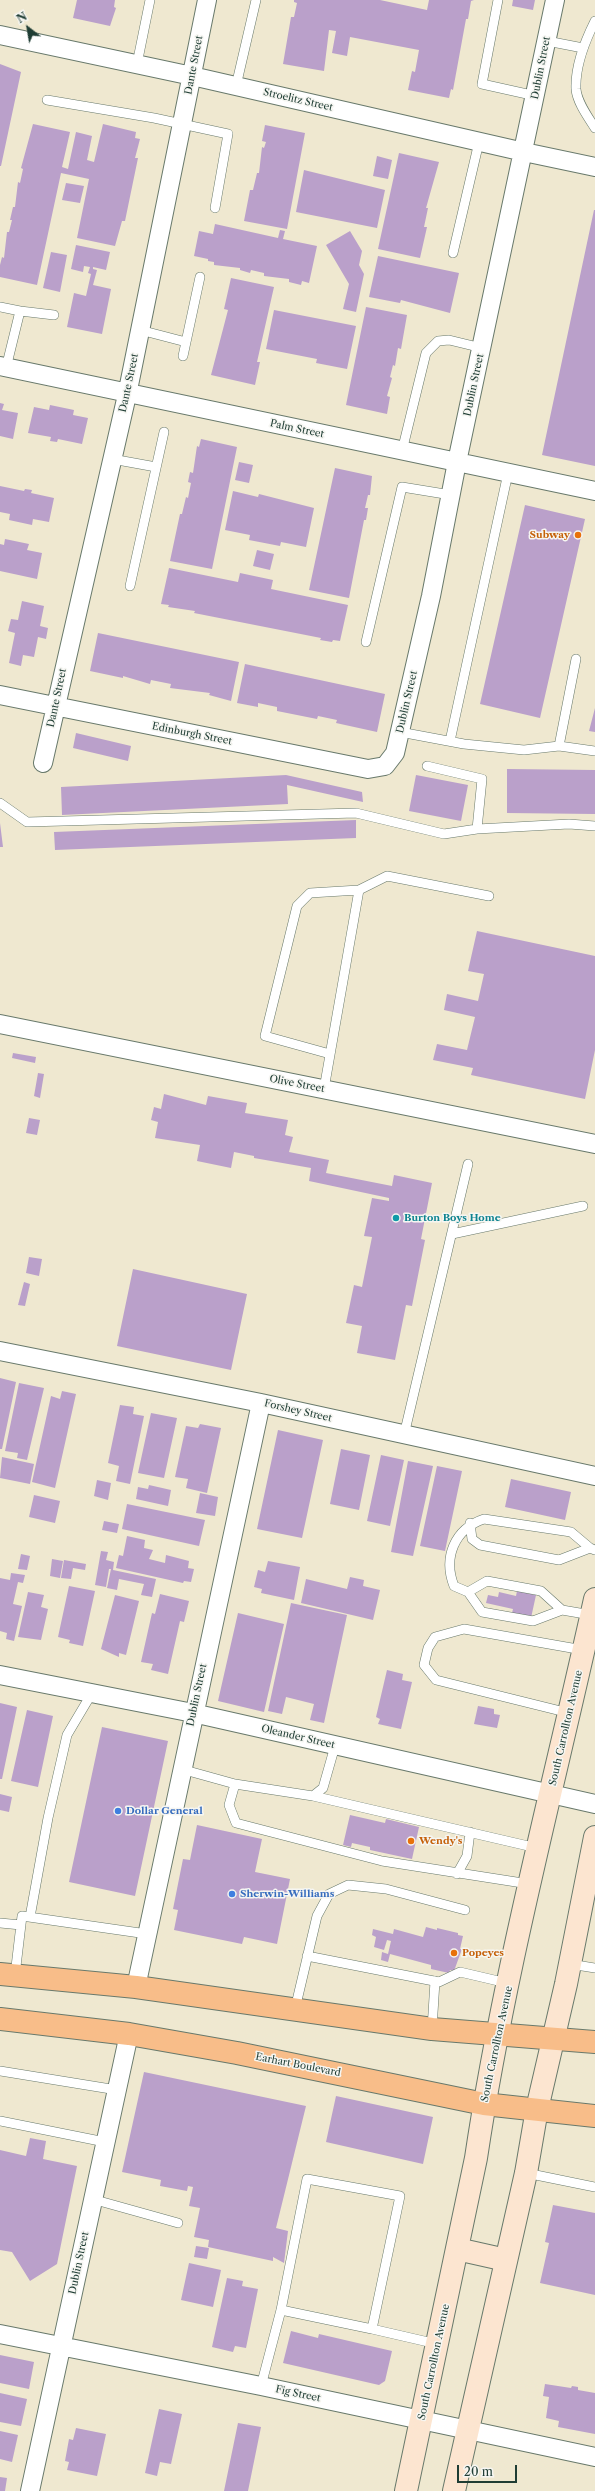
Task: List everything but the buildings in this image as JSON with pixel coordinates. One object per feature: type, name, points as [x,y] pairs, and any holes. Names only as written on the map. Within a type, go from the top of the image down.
[{"type":"main road","name":"South Carrollton Avenue","points":[[406,2491],[476,2158],[484,2104],[509,1984],[550,1794],[593,1607]]},
{"type":"main road","points":[[454,2491],[526,2173],[537,2109],[592,1868],[595,1837]]},
{"type":"main road","points":[[8,1975],[136,1987],[432,2029],[499,2033],[553,2040],[595,2042]]},
{"type":"main road","name":"Earhart Boulevard","points":[[0,2020],[129,2034],[237,2053],[484,2104],[595,2116]]},
{"type":"main road","points":[[457,2249],[506,2260]]},
{"type":"street","name":"Dante Street","points":[[43,764],[127,395],[207,0]]},
{"type":"street","name":"Dublin Street","points":[[385,766],[395,753],[431,596],[457,462],[536,96],[555,0]]},
{"type":"street","name":"Stroelitz Street","points":[[0,35],[192,76],[595,167]]},
{"type":"street","name":"Palm Street","points":[[3,367],[127,395],[595,491]]},
{"type":"street","name":"Edinburgh Street","points":[[0,695],[368,769],[385,766]]},
{"type":"street","name":"Olive Street","points":[[0,1024],[595,1144]]},
{"type":"street","name":"Forshey Street","points":[[0,1350],[261,1403],[595,1476]]},
{"type":"street","name":"Dublin Street","points":[[136,1987],[193,1712],[261,1403]]},
{"type":"street","name":"Oleander Street","points":[[0,1675],[193,1712],[336,1746],[595,1804]]},
{"type":"street","name":"Dublin Street","points":[[30,2491],[92,2199],[129,2034]]},
{"type":"street","name":"Fig Street","points":[[0,2334],[60,2348],[261,2386],[595,2457]]},
{"type":"lane","points":[[137,64],[150,0]]},
{"type":"lane","points":[[236,86],[256,0]]},
{"type":"lane","points":[[498,0],[482,84],[536,96]]},
{"type":"lane","points":[[595,21],[582,48],[576,90],[585,114],[595,128]]},
{"type":"lane","points":[[547,41],[582,48]]},
{"type":"lane","points":[[47,100],[182,123],[228,134],[215,208]]},
{"type":"lane","points":[[453,253],[479,142]]},
{"type":"lane","points":[[183,356],[200,277]]},
{"type":"lane","points":[[0,308],[54,315]]},
{"type":"lane","points":[[3,367],[20,311]]},
{"type":"lane","points":[[140,330],[186,342]]},
{"type":"lane","points":[[402,451],[426,353],[438,341],[449,340],[482,348]]},
{"type":"lane","points":[[130,586],[164,432]]},
{"type":"lane","points":[[112,459],[156,466]]},
{"type":"lane","points":[[450,741],[508,473]]},
{"type":"lane","points":[[366,642],[402,487],[451,495]]},
{"type":"lane","points":[[559,746],[576,659]]},
{"type":"lane","points":[[400,732],[450,741],[524,750],[559,746],[595,751]]},
{"type":"lane","points":[[427,766],[482,779],[477,829]]},
{"type":"lane","points":[[0,803],[27,822],[356,813],[444,834],[477,829],[569,824],[595,826]]},
{"type":"lane","points":[[330,1054],[265,1036],[297,906],[310,893],[358,890],[388,876],[489,896]]},
{"type":"lane","points":[[324,1089],[358,890]]},
{"type":"lane","points":[[404,1435],[468,1164]]},
{"type":"lane","points":[[452,1234],[583,1206]]},
{"type":"lane","points":[[592,1549],[571,1532],[512,1521],[484,1519],[470,1523],[454,1542],[448,1572],[454,1586],[468,1592],[482,1612],[534,1621],[562,1610],[593,1607]]},
{"type":"lane","points":[[470,1523],[472,1539],[480,1545],[559,1560],[592,1549]]},
{"type":"lane","points":[[468,1592],[487,1581],[542,1591],[562,1610]]},
{"type":"lane","points":[[569,1713],[436,1680],[424,1665],[428,1648],[434,1637],[464,1629],[584,1650]]},
{"type":"lane","points":[[30,1917],[48,1818],[68,1735],[92,1693]]},
{"type":"lane","points":[[314,1796],[323,1788],[336,1746]]},
{"type":"lane","points":[[181,1769],[235,1784],[314,1796],[539,1848]]},
{"type":"lane","points":[[235,1784],[229,1805],[236,1823],[382,1861],[457,1874],[531,1884]]},
{"type":"lane","points":[[457,1874],[467,1856],[470,1832]]},
{"type":"lane","points":[[295,2009],[317,1916],[328,1894],[348,1884],[386,1889],[465,1910]]},
{"type":"lane","points":[[8,1975],[22,1916],[147,1934]]},
{"type":"lane","points":[[0,1923],[21,1925]]},
{"type":"lane","points":[[307,1956],[435,1982],[439,1982],[460,1972],[509,1984]]},
{"type":"lane","points":[[570,1964],[595,1968]]},
{"type":"lane","points":[[432,2029],[435,1982]]},
{"type":"lane","points":[[0,2071],[117,2090]]},
{"type":"lane","points":[[0,2121],[105,2142]]},
{"type":"lane","points":[[526,2173],[595,2187]]},
{"type":"lane","points":[[261,2386],[281,2310],[307,2179],[400,2196],[372,2329]]},
{"type":"lane","points":[[92,2199],[178,2223]]},
{"type":"lane","points":[[281,2310],[437,2344]]},
{"type":"place","name":"Subway","points":[[578,535]]},
{"type":"place","name":"Burton Boys Home","points":[[396,1218]]},
{"type":"place","name":"Dollar General","points":[[118,1811]]},
{"type":"place","name":"Wendy's","points":[[411,1841]]},
{"type":"place","name":"Sherwin-Williams","points":[[232,1894]]},
{"type":"place","name":"Popeyes","points":[[454,1953]]}]
